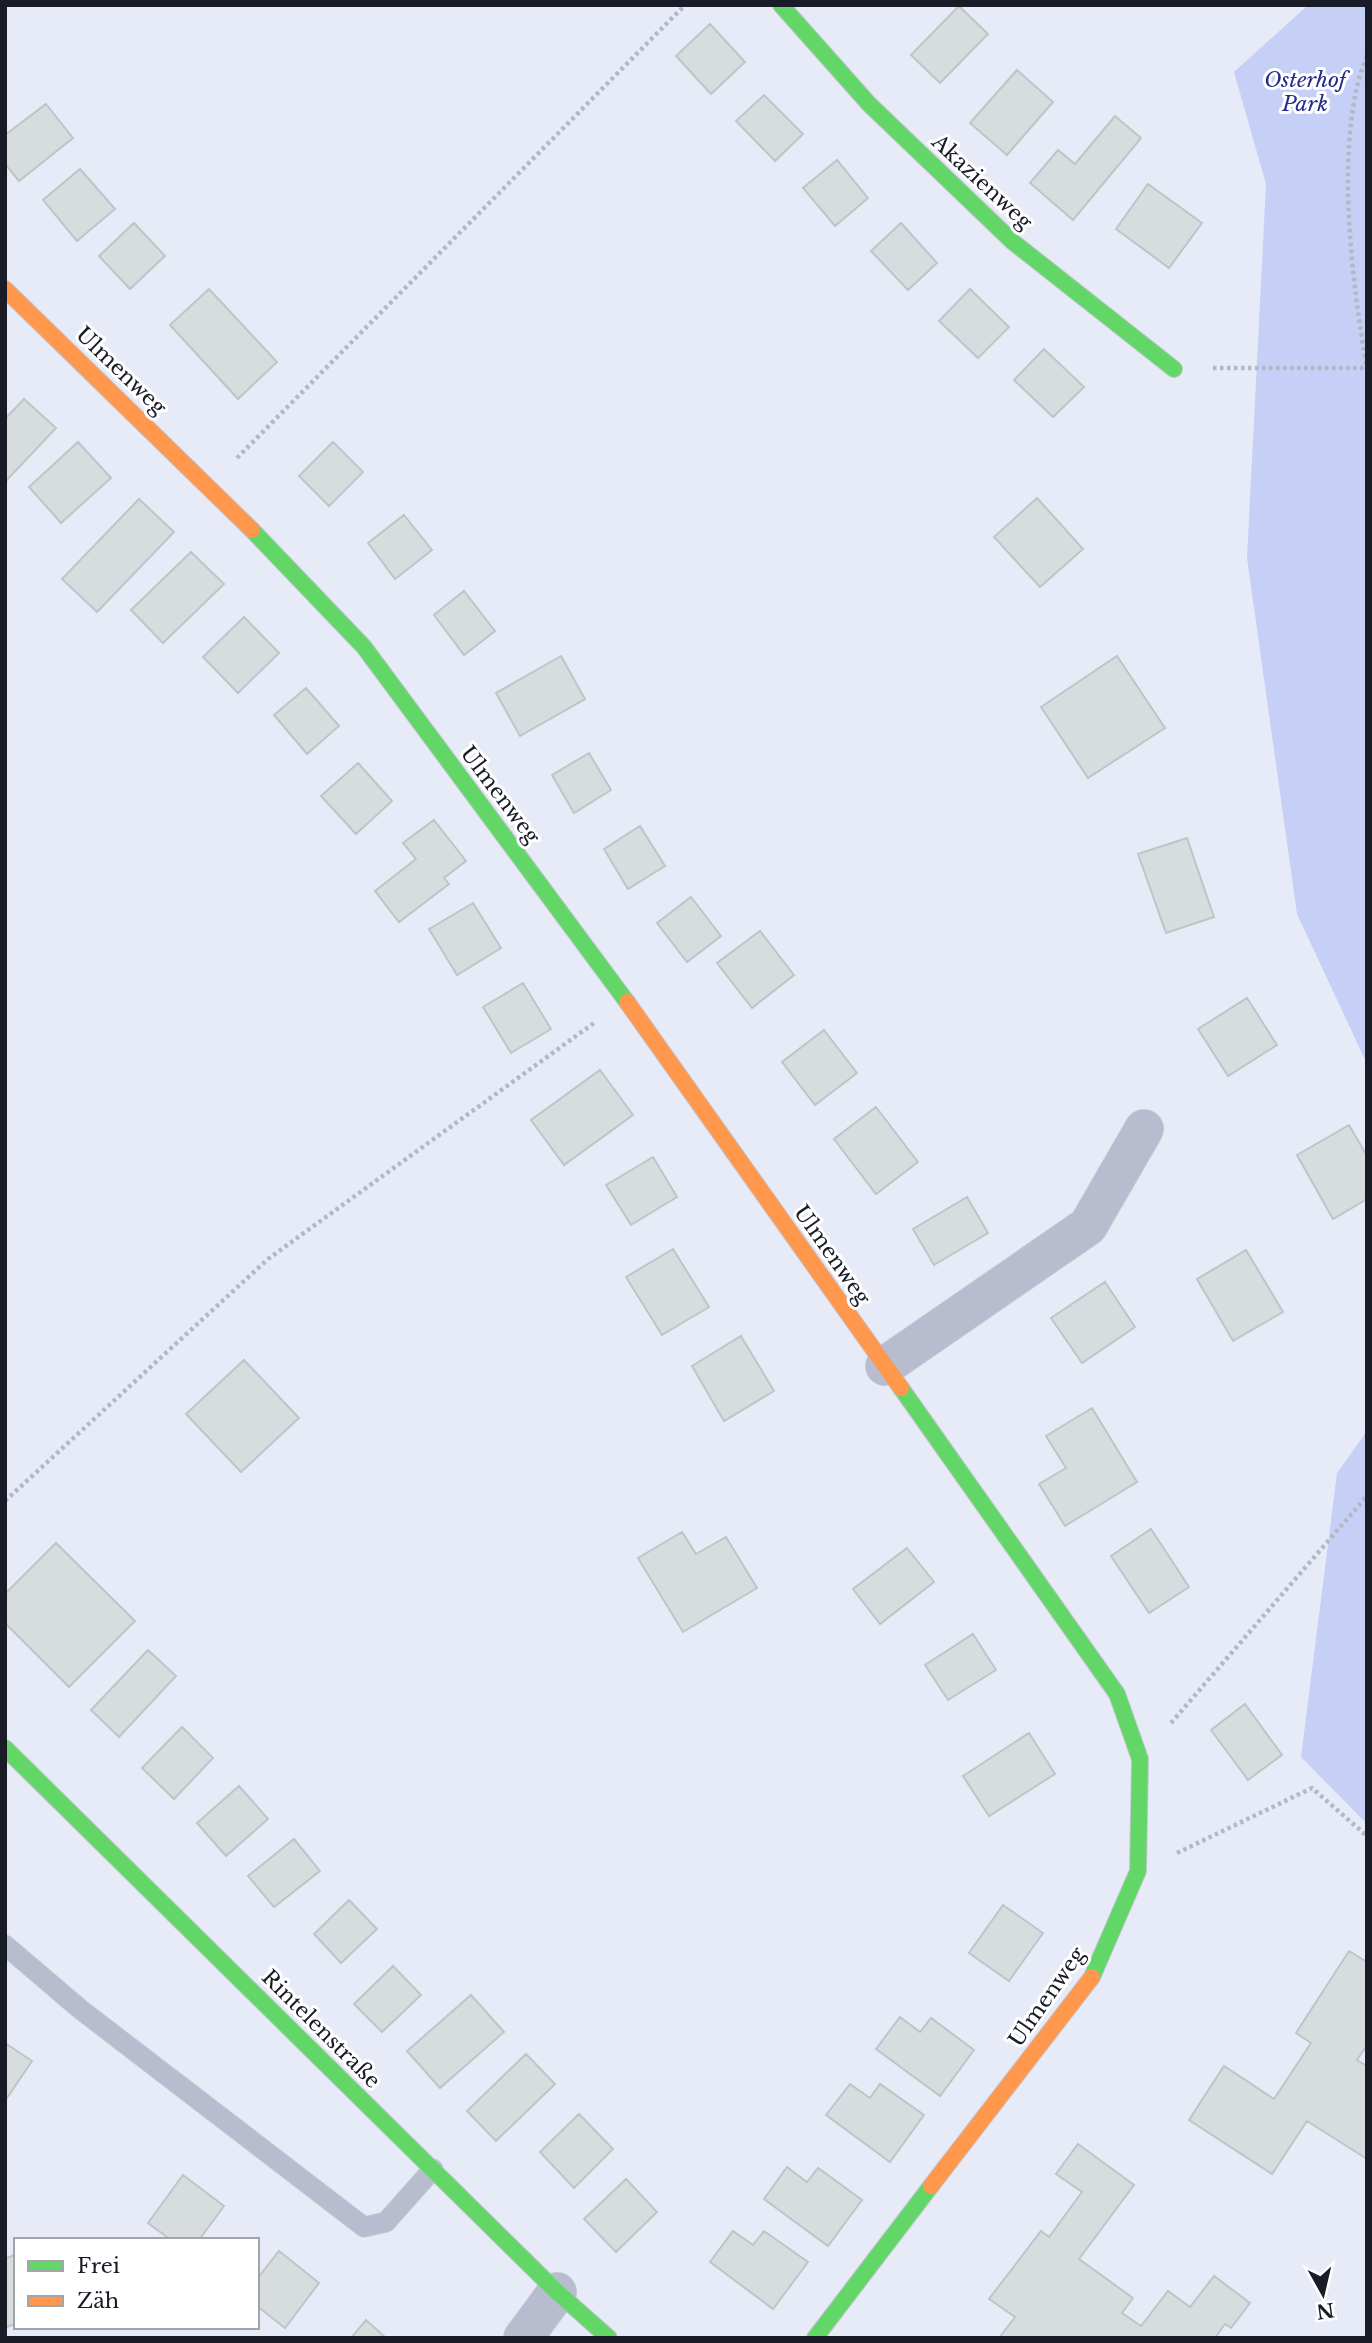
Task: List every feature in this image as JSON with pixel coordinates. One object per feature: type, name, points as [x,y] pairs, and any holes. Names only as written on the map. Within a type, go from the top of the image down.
[{"type":"street","name":"Akazienweg","points":[[781,5],[869,104],[1013,242],[1174,369]]},
{"type":"street","name":"Ulmenweg","points":[[5,289],[210,486],[364,647],[626,1000],[1076,1632],[1117,1694],[1140,1759],[1138,1871],[1096,1972],[815,2338]]},
{"type":"street","points":[[885,1366],[1088,1226],[1144,1129]]},
{"type":"street","name":"Rintelenstraße","points":[[5,1748],[557,2292],[608,2338]]},
{"type":"street","points":[[523,2338],[557,2292]]},
{"type":"lane","points":[[5,1945],[80,2009],[364,2227],[386,2222],[433,2169]]},
{"type":"path","points":[[210,486],[685,5]]},
{"type":"path","points":[[1174,369],[1367,369],[1347,163],[1357,80],[1367,56]]},
{"type":"path","points":[[5,1500],[268,1259],[626,1000]]},
{"type":"path","points":[[1140,1759],[1367,1496]]},
{"type":"path","points":[[1138,1871],[1312,1788],[1367,1836]]},
{"type":"green space","name":"Osterhof Park","points":[[1308,5],[1367,5],[1367,1064],[1297,914],[1247,558],[1266,184],[1234,72]]},
{"type":"green space","points":[[1367,1431],[1367,1824],[1301,1757],[1337,1473]]},
{"type":"building","points":[[959,6],[988,34],[940,83],[911,55]]},
{"type":"building","points":[[710,24],[745,62],[711,94],[676,56]]},
{"type":"building","points":[[1017,70],[1053,102],[1007,155],[970,123]]},
{"type":"building","points":[[764,95],[803,134],[775,161],[736,121]]},
{"type":"building","points":[[46,104],[73,138],[19,181],[5,164],[5,135]]},
{"type":"building","points":[[1115,116],[1141,138],[1073,220],[1030,183],[1058,150],[1075,164]]},
{"type":"building","points":[[837,160],[868,198],[835,226],[803,188]]},
{"type":"building","points":[[80,169],[115,209],[77,241],[43,200]]},
{"type":"building","points":[[1148,184],[1202,223],[1169,268],[1116,229]]},
{"type":"building","points":[[134,223],[165,256],[130,289],[99,256]]},
{"type":"building","points":[[901,223],[937,263],[908,290],[871,251]]},
{"type":"building","points":[[209,289],[277,362],[238,399],[170,325]]},
{"type":"building","points":[[970,289],[1009,327],[978,358],[939,321]]},
{"type":"building","points":[[1044,349],[1084,387],[1053,417],[1014,380]]},
{"type":"building","points":[[24,399],[56,428],[5,482],[5,419]]},
{"type":"building","points":[[78,442],[111,478],[61,523],[29,487]]},
{"type":"building","points":[[333,442],[363,472],[329,506],[299,476]]},
{"type":"building","points":[[1037,498],[1083,549],[1040,587],[994,537]]},
{"type":"building","points":[[139,499],[174,532],[97,612],[62,579]]},
{"type":"building","points":[[404,515],[432,550],[395,579],[368,543]]},
{"type":"building","points":[[191,552],[224,584],[163,643],[131,610]]},
{"type":"building","points":[[464,591],[495,631],[464,655],[434,615]]},
{"type":"building","points":[[244,617],[279,653],[238,693],[203,657]]},
{"type":"building","points":[[561,656],[585,699],[520,736],[496,693]]},
{"type":"building","points":[[1117,656],[1165,728],[1088,778],[1041,707]]},
{"type":"building","points":[[306,688],[339,726],[307,754],[274,715]]},
{"type":"building","points":[[589,753],[611,790],[574,813],[552,775]]},
{"type":"building","points":[[358,763],[392,801],[356,834],[321,796]]},
{"type":"building","points":[[434,820],[466,861],[444,878],[449,884],[399,922],[375,891],[416,859],[403,843]]},
{"type":"building","points":[[640,826],[665,866],[628,889],[604,849]]},
{"type":"building","points":[[1187,838],[1214,917],[1166,933],[1138,854]]},
{"type":"building","points":[[691,897],[721,936],[687,962],[657,923]]},
{"type":"building","points":[[473,903],[501,948],[457,975],[429,929]]},
{"type":"building","points":[[760,931],[794,975],[752,1008],[717,963]]},
{"type":"building","points":[[523,983],[551,1029],[511,1053],[483,1007]]},
{"type":"building","points":[[1247,998],[1277,1045],[1228,1076],[1198,1029]]},
{"type":"building","points":[[824,1030],[857,1073],[815,1105],[782,1062]]},
{"type":"building","points":[[600,1070],[633,1115],[564,1165],[531,1120]]},
{"type":"building","points":[[876,1107],[918,1162],[876,1194],[834,1139]]},
{"type":"building","points":[[1349,1125],[1367,1156],[1367,1199],[1333,1219],[1297,1155]]},
{"type":"building","points":[[653,1157],[677,1197],[631,1225],[606,1185]]},
{"type":"building","points":[[967,1197],[988,1233],[934,1265],[913,1229]]},
{"type":"building","points":[[673,1249],[709,1307],[662,1335],[626,1277]]},
{"type":"building","points":[[1246,1250],[1283,1312],[1233,1341],[1197,1279]]},
{"type":"building","points":[[1105,1282],[1135,1327],[1082,1363],[1051,1318]]},
{"type":"building","points":[[741,1336],[774,1391],[724,1421],[692,1366]]},
{"type":"building","points":[[244,1360],[299,1418],[241,1472],[186,1414]]},
{"type":"building","points":[[1092,1408],[1137,1482],[1065,1526],[1039,1484],[1066,1468],[1046,1436]]},
{"type":"building","points":[[1151,1529],[1189,1587],[1149,1613],[1111,1556]]},
{"type":"building","points":[[682,1532],[696,1554],[726,1537],[757,1588],[683,1632],[638,1558]]},
{"type":"building","points":[[56,1543],[135,1621],[69,1687],[5,1623],[5,1594]]},
{"type":"building","points":[[907,1548],[934,1582],[880,1624],[853,1589]]},
{"type":"building","points":[[973,1634],[996,1670],[948,1700],[925,1665]]},
{"type":"building","points":[[148,1650],[176,1676],[119,1737],[91,1710]]},
{"type":"building","points":[[1245,1704],[1282,1755],[1248,1780],[1211,1730]]},
{"type":"building","points":[[182,1727],[213,1758],[174,1799],[142,1768]]},
{"type":"building","points":[[1029,1733],[1055,1774],[989,1816],[963,1776]]},
{"type":"building","points":[[239,1786],[268,1819],[226,1856],[197,1823]]},
{"type":"building","points":[[294,1839],[320,1871],[274,1907],[248,1876]]},
{"type":"building","points":[[349,1900],[377,1929],[341,1963],[314,1934]]},
{"type":"building","points":[[1003,1905],[1043,1933],[1009,1981],[969,1953]]},
{"type":"building","points":[[1349,1951],[1367,1962],[1367,2045],[1357,2060],[1367,2066],[1367,2159],[1307,2121],[1272,2174],[1189,2120],[1224,2066],[1274,2099],[1311,2043],[1296,2033]]},
{"type":"building","points":[[393,1966],[421,1995],[382,2032],[354,2004]]},
{"type":"building","points":[[471,1995],[504,2032],[440,2088],[407,2051]]},
{"type":"building","points":[[900,2017],[920,2032],[931,2018],[974,2050],[940,2096],[876,2049]]},
{"type":"building","points":[[5,2043],[32,2061],[5,2101]]},
{"type":"building","points":[[526,2054],[555,2084],[496,2141],[467,2111]]},
{"type":"building","points":[[850,2084],[870,2098],[880,2084],[924,2115],[890,2162],[826,2115]]},
{"type":"building","points":[[579,2114],[613,2149],[574,2188],[540,2152]]},
{"type":"building","points":[[1078,2144],[1134,2185],[1079,2259],[1133,2298],[1122,2313],[1141,2326],[1168,2291],[1190,2307],[1214,2276],[1250,2303],[1231,2328],[1225,2324],[1215,2338],[999,2338],[1015,2317],[989,2299],[1041,2231],[1049,2237],[1082,2192],[1056,2174]]},
{"type":"building","points":[[787,2167],[807,2182],[818,2168],[862,2200],[828,2246],[764,2199]]},
{"type":"building","points":[[183,2175],[224,2206],[200,2238],[168,2238],[148,2223]]},
{"type":"building","points":[[626,2179],[657,2212],[616,2252],[584,2219]]},
{"type":"building","points":[[733,2231],[753,2245],[764,2231],[808,2262],[773,2309],[710,2262]]},
{"type":"building","points":[[279,2251],[319,2283],[285,2328],[259,2308],[259,2276]]},
{"type":"building","points":[[14,2255],[14,2324],[5,2328],[5,2259]]},
{"type":"building","points":[[366,2320],[386,2338],[351,2338]]},
{"type":"traffic: fast","points":[[781,5],[869,104],[1013,242],[1174,369]]},
{"type":"traffic: fast","points":[[252,530],[364,647],[627,1002]]},
{"type":"traffic: fast","points":[[901,1388],[1117,1694],[1140,1759],[1138,1871],[1092,1977]]},
{"type":"traffic: fast","points":[[5,1748],[557,2292],[609,2338]]},
{"type":"traffic: fast","points":[[815,2338],[931,2186]]},
{"type":"traffic: slow","points":[[5,289],[252,530]]},
{"type":"traffic: slow","points":[[627,1002],[901,1388]]},
{"type":"traffic: slow","points":[[931,2186],[1092,1977]]}]
